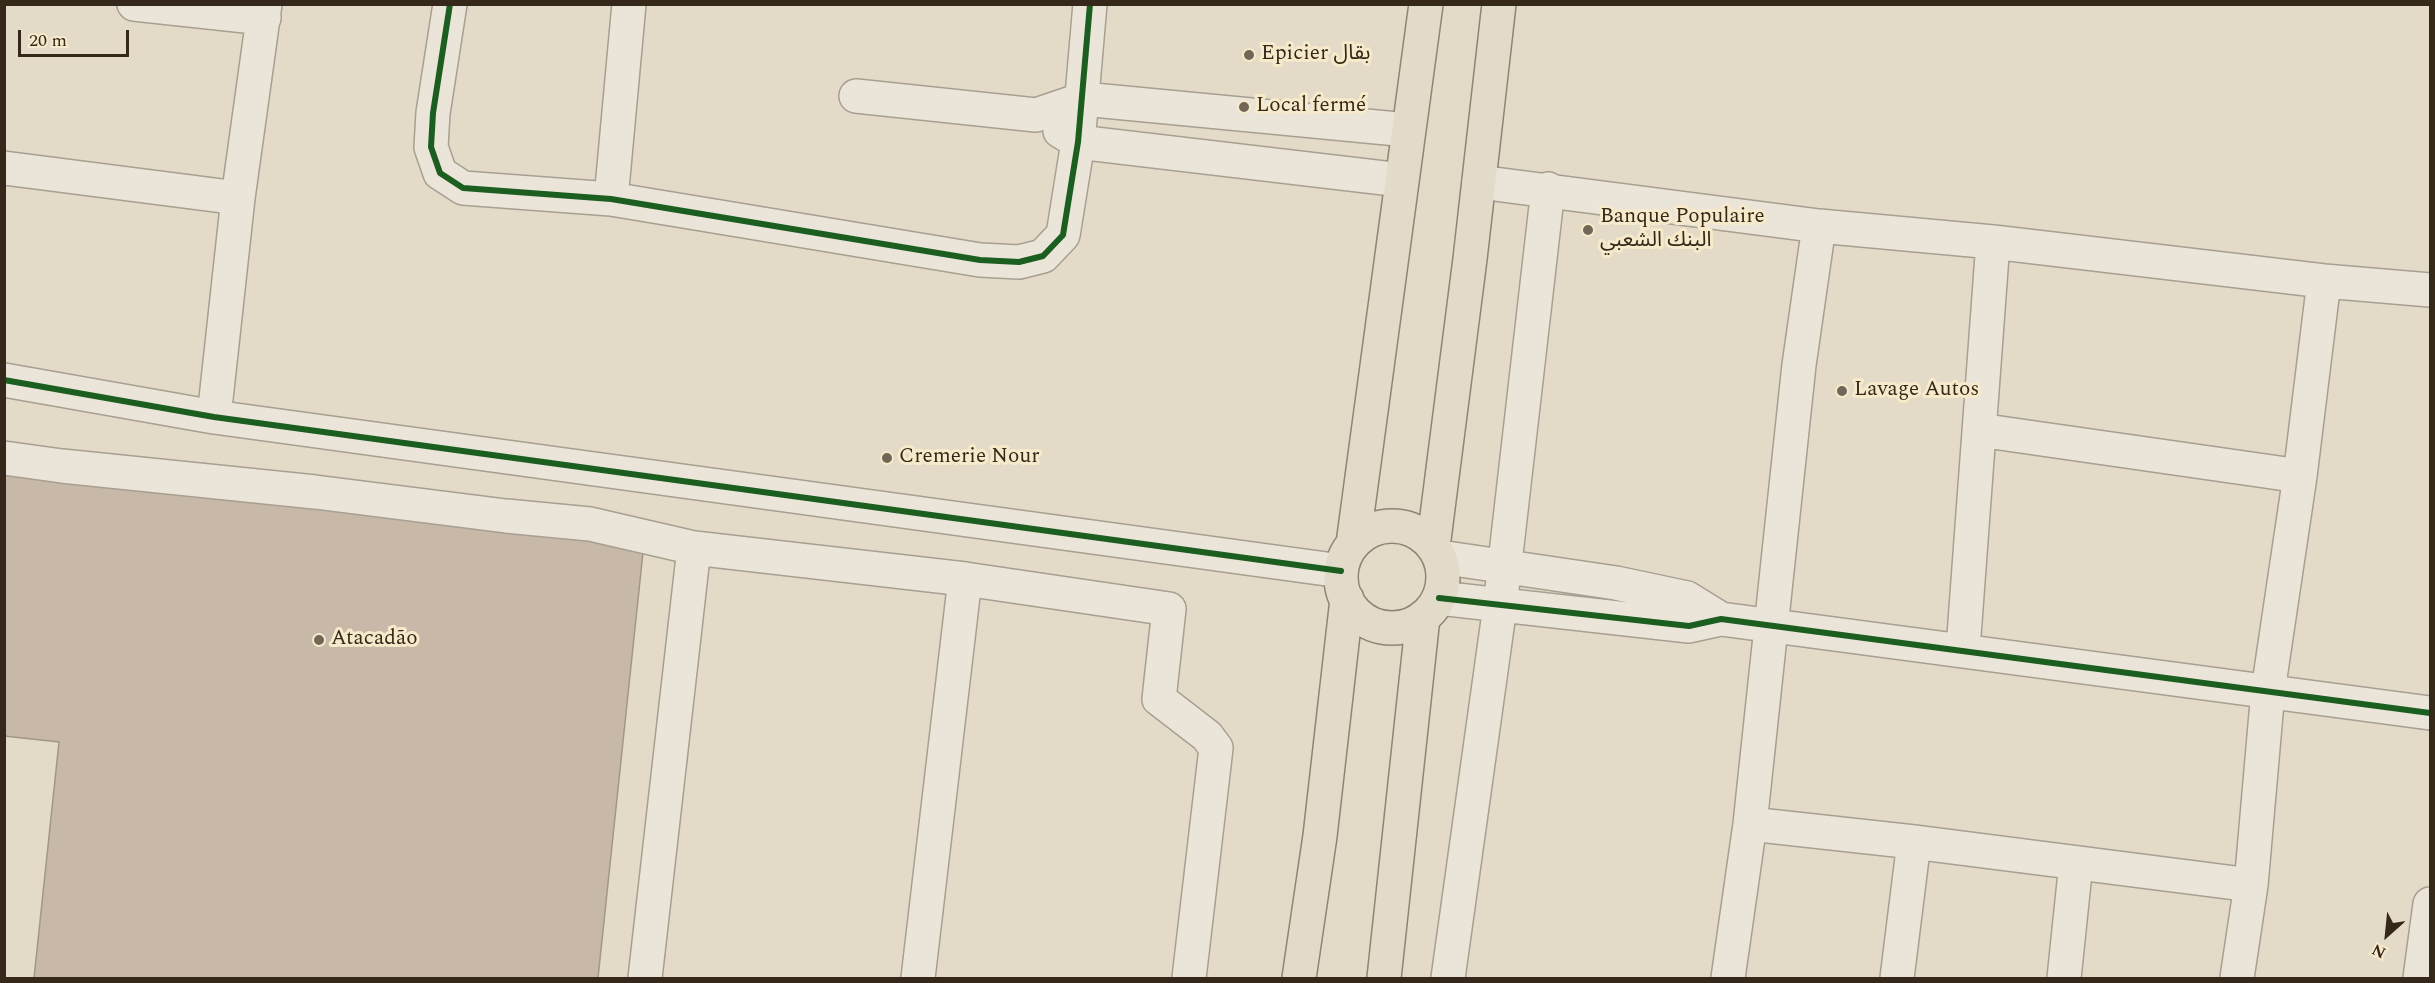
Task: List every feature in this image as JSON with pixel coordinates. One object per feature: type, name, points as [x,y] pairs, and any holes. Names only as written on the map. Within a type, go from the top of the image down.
[{"type":"main road","points":[[1299,978],[1320,836],[1347,571],[1426,4]]},
{"type":"main road","points":[[1384,978],[1431,608],[1444,578],[1437,552],[1499,4]]},
{"type":"main road","points":[[1431,608],[1403,627],[1380,626],[1360,616],[1347,571],[1371,530],[1394,526],[1416,531],[1437,552]]},
{"type":"street","points":[[134,4],[265,11],[238,198],[214,417]]},
{"type":"street","points":[[450,4],[433,113],[431,147],[440,173],[463,188],[611,199],[980,260],[1019,262],[1043,256],[1063,235],[1078,142],[1090,4]]},
{"type":"street","points":[[611,199],[629,4]]},
{"type":"street","points":[[855,96],[1036,115],[1083,99],[1408,130]]},
{"type":"street","points":[[1036,115],[1078,142],[1401,180]]},
{"type":"street","points":[[4,168],[238,198]]},
{"type":"street","points":[[1479,182],[1548,189],[1819,226],[1993,242],[2324,281],[2430,290]]},
{"type":"street","points":[[1448,978],[1500,606],[1548,189]]},
{"type":"street","points":[[1728,978],[1750,824],[1799,365],[1819,226]]},
{"type":"street","points":[[1963,650],[1993,242]]},
{"type":"street","points":[[2237,978],[2251,885],[2268,691],[2300,476],[2324,281]]},
{"type":"street","points":[[4,380],[214,417],[1347,571]]},
{"type":"street","points":[[1978,430],[2300,476]]},
{"type":"street","points":[[4,458],[590,524],[694,548],[965,579],[1169,609],[1159,699],[1207,736],[1216,748],[1189,978]]},
{"type":"street","points":[[645,978],[694,548]]},
{"type":"street","points":[[1437,552],[1504,566],[1616,583],[1687,598],[1721,619]]},
{"type":"street","points":[[918,978],[965,579]]},
{"type":"street","points":[[1431,608],[1500,606],[1689,626],[1721,619],[2430,713]]},
{"type":"street","points":[[1750,824],[1914,842],[2251,885]]},
{"type":"street","points":[[1897,978],[1914,842]]},
{"type":"street","points":[[2064,978],[2076,863]]},
{"type":"street","points":[[2420,978],[2430,903]]},
{"type":"building","name":"Atacadão","points":[[4,474],[644,543],[598,978],[34,978],[59,742],[4,736]]},
{"type":"cycle path","points":[[450,4],[433,113],[431,147],[440,173],[463,188],[611,199],[980,260],[1019,262],[1043,256],[1063,235],[1078,142],[1090,4]]},
{"type":"cycle path","points":[[4,380],[214,417],[1341,571]]},
{"type":"cycle path","points":[[1439,598],[1689,626],[1721,619],[2430,713]]},
{"type":"place","name":"Epicier بقال","points":[[1249,55]]},
{"type":"place","name":"Local fermé","points":[[1244,107]]},
{"type":"place","name":"Banque Populaire البنك الشعبي","points":[[1588,230]]},
{"type":"place","name":"Lavage Autos","points":[[1842,391]]},
{"type":"place","name":"Cremerie Nour","points":[[887,458]]},
{"type":"place","name":"Atacadão","points":[[319,640]]}]
